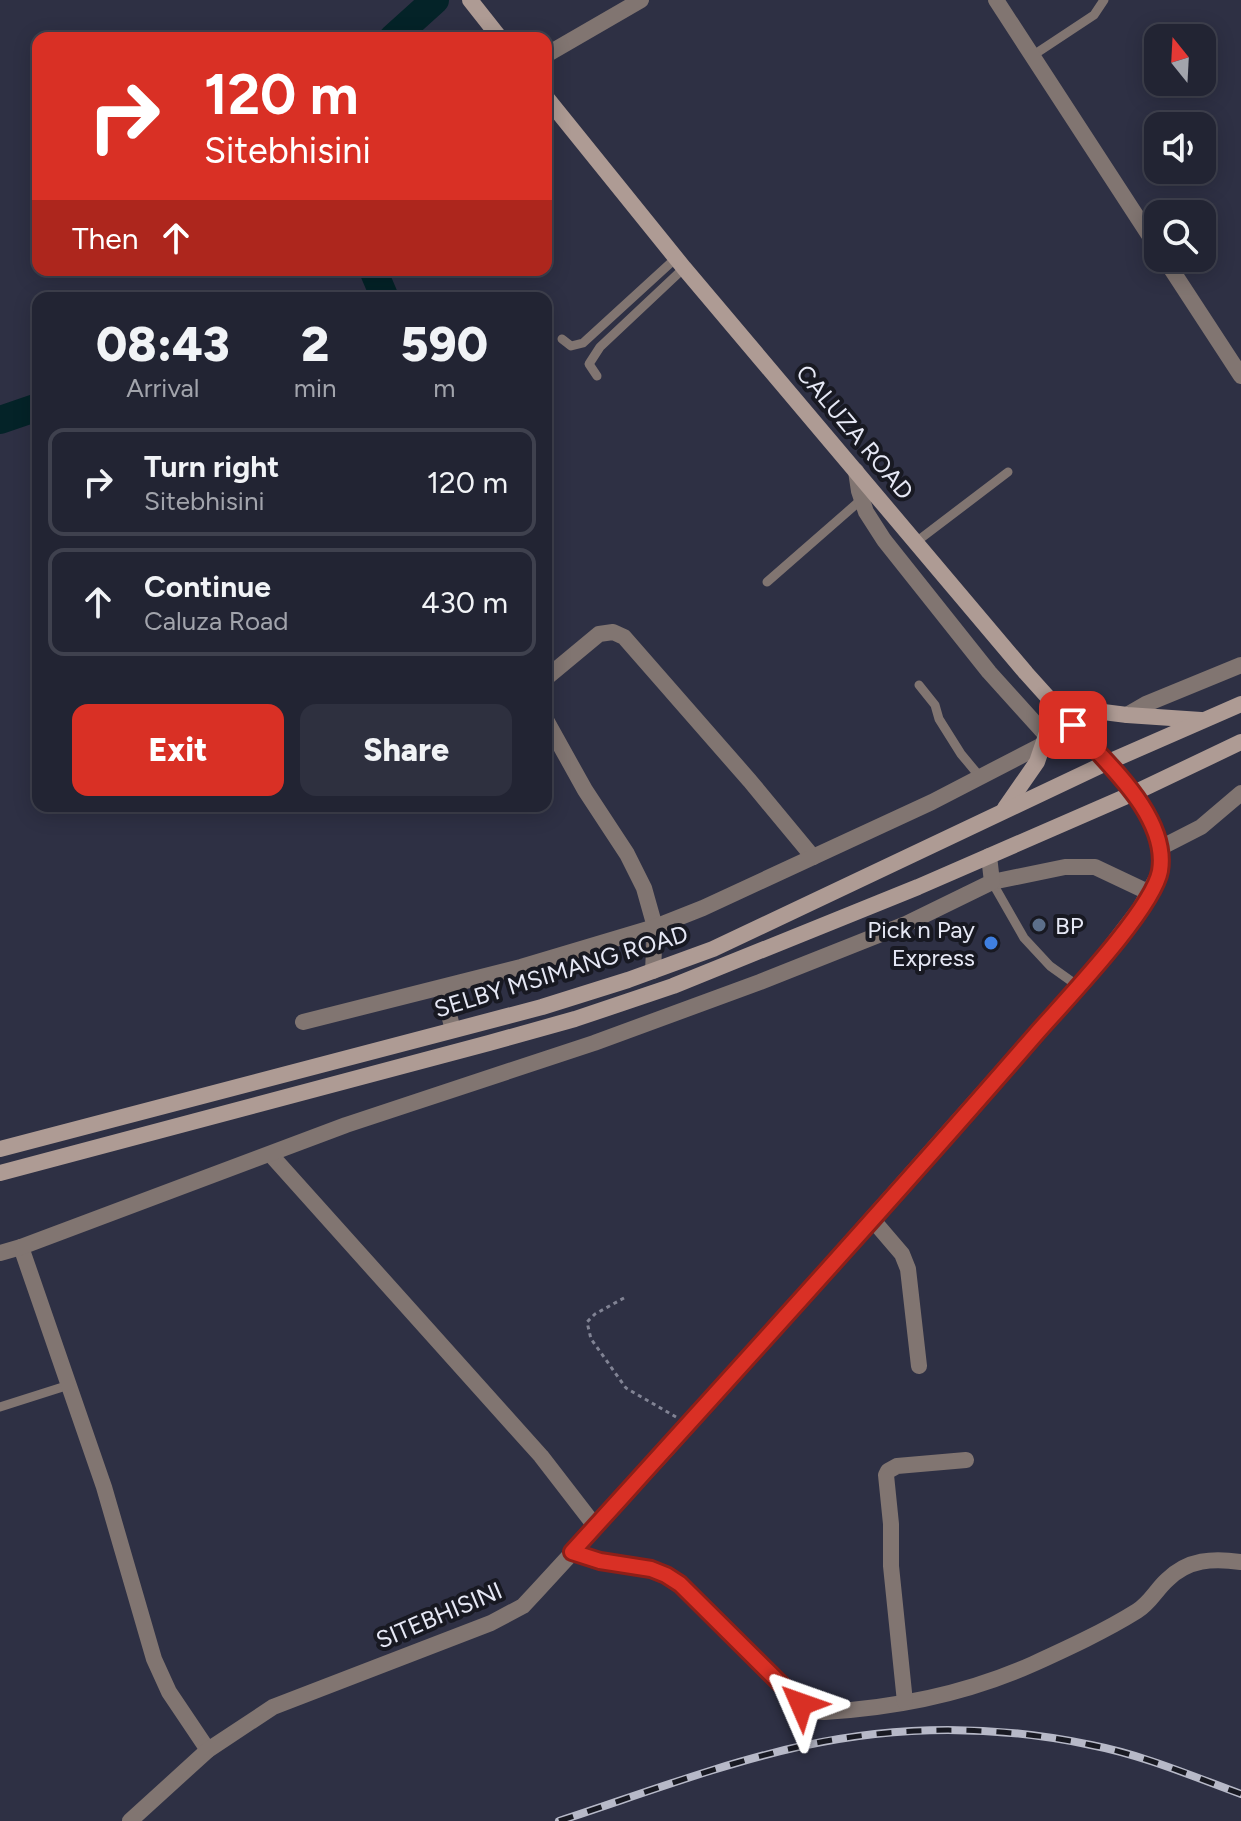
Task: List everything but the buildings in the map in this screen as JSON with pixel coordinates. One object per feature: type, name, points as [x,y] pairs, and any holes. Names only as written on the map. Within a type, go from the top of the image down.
[{"type":"main road","points":[[470,0],[495,32]]},
{"type":"main road","name":"CALUZA ROAD","points":[[552,104],[680,263],[1056,706],[1134,793]]},
{"type":"main road","name":"SELBY MSIMANG ROAD","points":[[0,1149],[542,1007],[653,971],[713,949],[1106,763],[1241,704]]},
{"type":"main road","points":[[1002,813],[1037,762],[1056,706],[1203,720]]},
{"type":"main road","name":"SELBY MSIMANG ROAD","points":[[0,1173],[575,1019],[771,948],[1134,793],[1241,742]]},
{"type":"street","points":[[552,52],[641,0]]},
{"type":"street","points":[[996,0],[1144,228]]},
{"type":"street","points":[[1173,272],[1241,376]]},
{"type":"street","points":[[303,1022],[442,988],[655,927],[703,908],[981,778],[1044,740],[884,540],[866,512],[856,471]]},
{"type":"street","points":[[552,673],[599,634],[613,632],[624,637],[813,857]]},
{"type":"street","points":[[1127,715],[1146,704],[1241,665]]},
{"type":"street","points":[[552,731],[585,790],[627,854],[644,888],[655,927],[653,971]]},
{"type":"street","points":[[1134,793],[1155,830],[1160,848],[1201,827],[1241,793]]},
{"type":"street","name":"SITEBHISINI","points":[[130,1821],[208,1750],[273,1707],[509,1615],[530,1598],[691,1423],[1101,959],[1150,893],[1160,872],[1160,848]]},
{"type":"street","points":[[989,856],[992,882]]},
{"type":"street","points":[[0,1253],[346,1125],[594,1043],[760,982],[906,924],[992,882],[1065,867],[1095,867],[1150,893]]},
{"type":"street","points":[[442,988],[453,1030]]},
{"type":"street","points":[[271,1155],[541,1456],[595,1526]]},
{"type":"street","points":[[872,1219],[902,1254],[908,1269],[919,1366]]},
{"type":"street","points":[[21,1247],[104,1487],[154,1659],[169,1692],[208,1750]]},
{"type":"street","points":[[905,1702],[891,1566],[886,1475],[897,1466],[966,1460]]},
{"type":"street","points":[[572,1552],[666,1575],[695,1599],[784,1689],[812,1711],[848,1711],[905,1702],[976,1685],[1032,1665],[1141,1609],[1166,1580],[1184,1566],[1205,1560],[1241,1562]]},
{"type":"lane","points":[[1032,56],[1094,15],[1104,0]]},
{"type":"lane","points":[[562,339],[571,346],[583,343],[680,263]]},
{"type":"lane","points":[[597,376],[589,364],[600,347],[680,263]]},
{"type":"lane","points":[[916,542],[1008,472]]},
{"type":"lane","points":[[767,582],[862,499]]},
{"type":"lane","points":[[919,685],[935,705],[939,719],[961,754],[981,778]]},
{"type":"lane","points":[[992,882],[1024,938],[1050,966],[1078,986]]},
{"type":"lane","points":[[0,1407],[69,1385]]},
{"type":"path","points":[[624,1298],[587,1322],[591,1339],[626,1388],[670,1415],[691,1423]]},
{"type":"waterway","points":[[400,32],[435,0]]},
{"type":"waterway","points":[[376,276],[382,292]]},
{"type":"waterway","points":[[0,420],[32,409]]},
{"type":"railway","points":[[559,1821],[771,1753],[838,1739],[910,1731],[983,1731],[1055,1738],[1148,1760],[1241,1794]]},
{"type":"place","name":"BP","points":[[1039,925]]},
{"type":"place","name":"Pick n Pay Express","points":[[991,943]]},
{"type":"route","points":[[801,1704],[680,1584],[651,1569],[600,1561],[572,1552],[1014,1059],[1101,959],[1150,893],[1160,872],[1160,848],[1155,830],[1134,793],[1073,725]]}]
